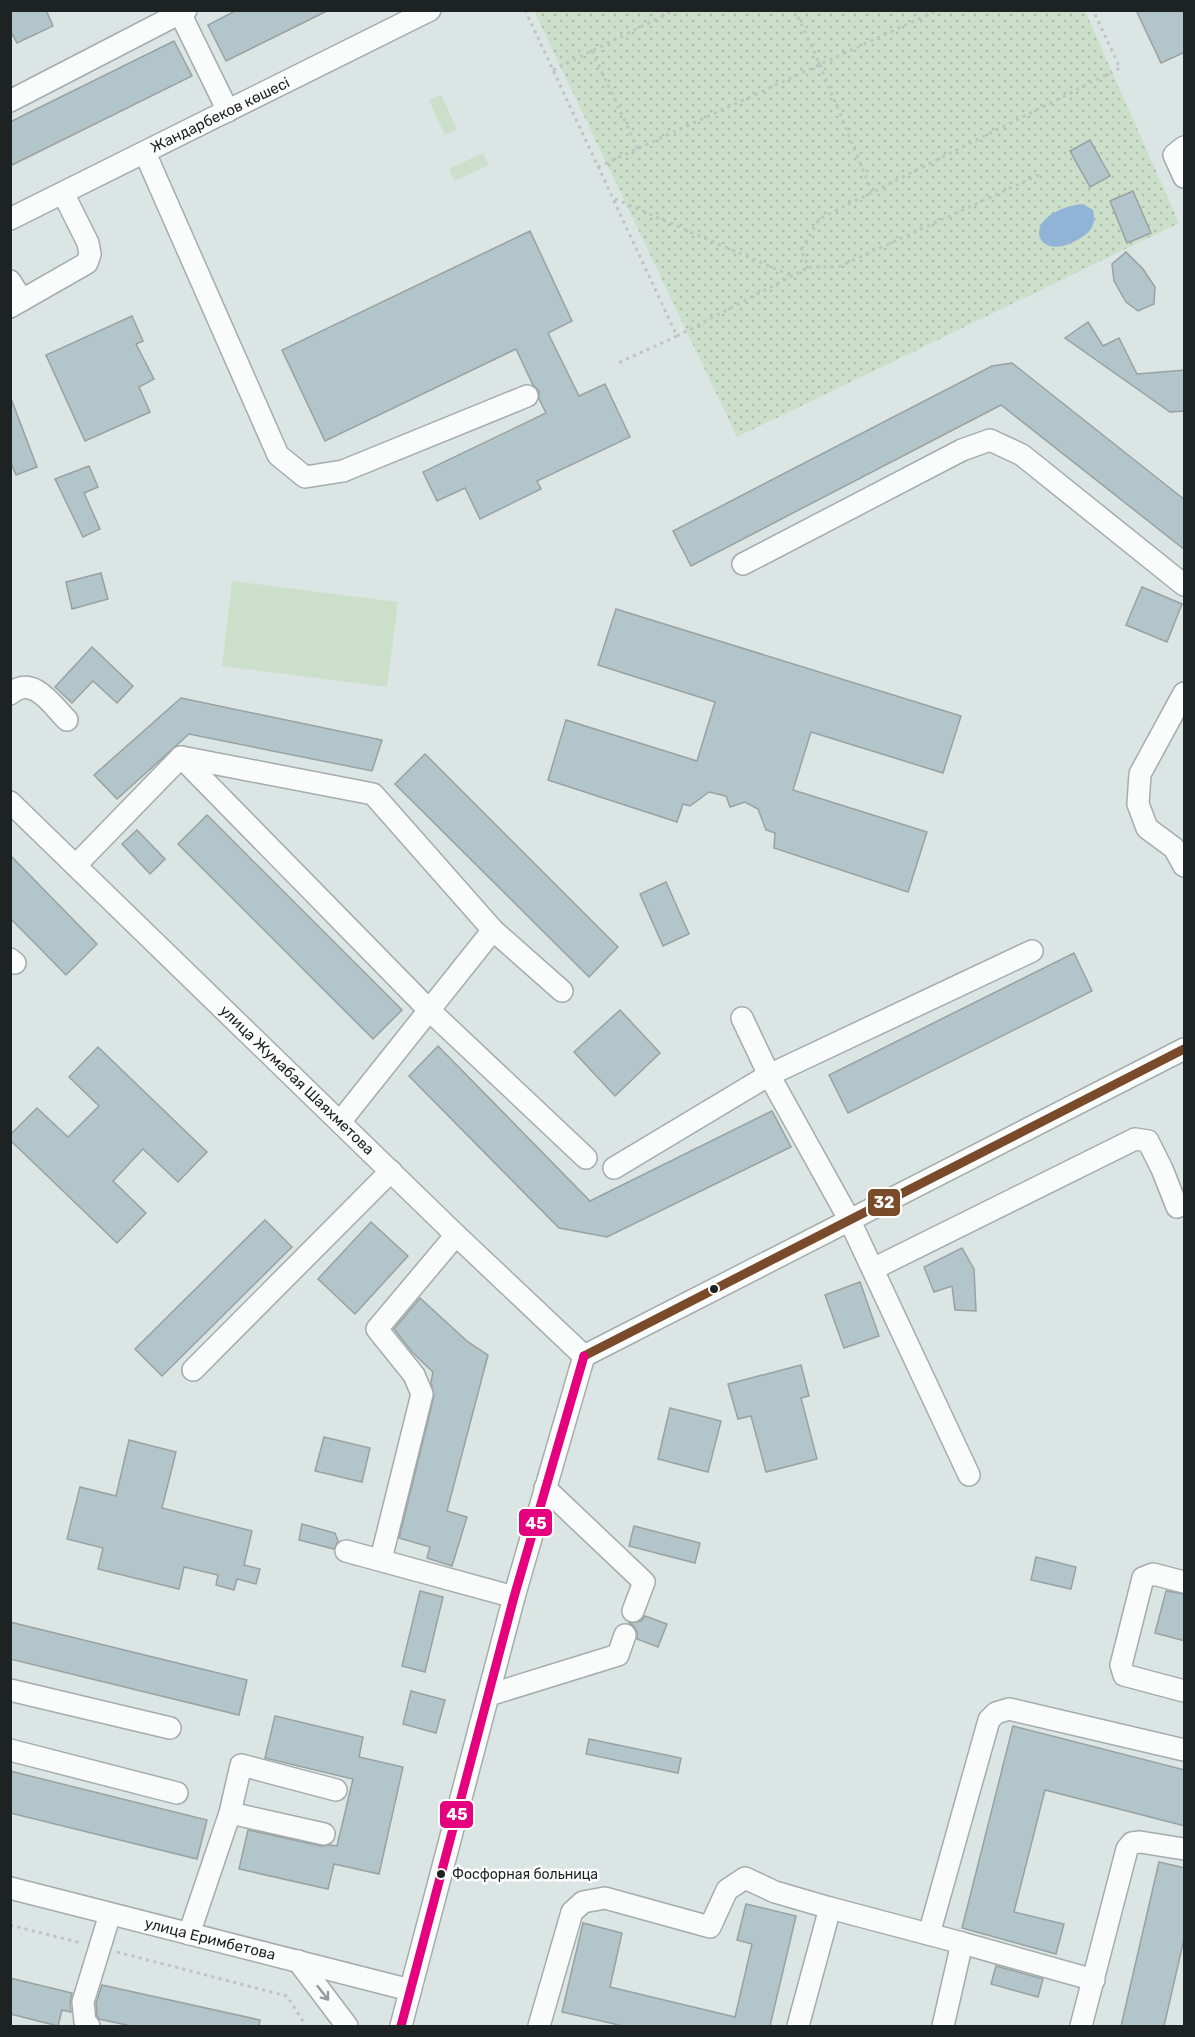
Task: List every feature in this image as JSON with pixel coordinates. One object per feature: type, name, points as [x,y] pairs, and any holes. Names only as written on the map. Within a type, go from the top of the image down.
[{"type":"street","name":"Жандарбеков көшесі","points":[[10,219],[430,10]]},
{"type":"street","points":[[13,94],[183,12],[228,111]]},
{"type":"street","points":[[1185,147],[1174,155],[1185,177]]},
{"type":"street","points":[[145,153],[278,455],[305,477],[343,471],[527,396]]},
{"type":"street","points":[[10,281],[16,303],[87,262],[90,254],[88,243],[63,193]]},
{"type":"street","points":[[743,564],[962,450],[990,440],[1022,455],[1185,585]]},
{"type":"street","points":[[10,694],[18,687],[29,687],[39,691],[67,720]]},
{"type":"street","points":[[1181,852],[1147,828],[1138,804],[1140,774],[1185,693]]},
{"type":"street","points":[[76,865],[180,757]]},
{"type":"street","points":[[180,757],[373,794],[493,930],[562,991]]},
{"type":"street","points":[[180,757],[429,1010],[586,1158]]},
{"type":"street","name":"улица Жумабая Шаяхметова","points":[[10,802],[456,1235],[584,1356]]},
{"type":"street","points":[[339,1122],[493,930]]},
{"type":"street","points":[[614,1168],[769,1075],[1032,951]]},
{"type":"street","points":[[742,1018],[769,1075],[849,1219],[969,1475]]},
{"type":"street","points":[[401,2026],[514,1597],[584,1356],[1185,1048]]},
{"type":"street","points":[[873,1269],[1135,1139],[1148,1142],[1177,1207]]},
{"type":"street","points":[[194,1370],[391,1172]]},
{"type":"street","points":[[381,1559],[422,1394],[414,1375],[377,1329],[456,1235]]},
{"type":"street","points":[[545,1488],[644,1582],[633,1611]]},
{"type":"street","points":[[346,1551],[514,1597]]},
{"type":"street","points":[[1185,1582],[1153,1574],[1143,1578],[1121,1665],[1124,1675],[1185,1690]]},
{"type":"street","points":[[489,1695],[618,1655],[625,1635]]},
{"type":"street","points":[[10,1690],[170,1728]]},
{"type":"street","points":[[929,1934],[989,1720],[996,1713],[1009,1709],[1185,1750]]},
{"type":"street","points":[[10,1750],[177,1793]]},
{"type":"street","points":[[189,1934],[230,1813],[241,1765],[336,1790]]},
{"type":"street","points":[[230,1813],[324,1834]]},
{"type":"street","points":[[1081,2026],[1127,1849],[1131,1843],[1140,1842],[1185,1849]]},
{"type":"street","points":[[539,2026],[572,1912],[583,1902],[605,1898],[710,1927],[727,1890],[745,1878],[775,1892],[1094,1980]]},
{"type":"street","name":"улица Еримбетова","points":[[10,1888],[410,1990]]},
{"type":"street","points":[[798,2026],[830,1908]]},
{"type":"street","points":[[89,2026],[85,2022],[83,2002],[110,1914]]},
{"type":"street","points":[[943,2026],[962,1943]]},
{"type":"street","points":[[298,1961],[347,2026]]},
{"type":"path","points":[[525,10],[677,336]]},
{"type":"path","points":[[553,70],[675,10]]},
{"type":"path","points":[[795,10],[872,192]]},
{"type":"path","points":[[598,167],[938,10]]},
{"type":"path","points":[[809,267],[801,250],[819,219],[1120,68],[1093,10]]},
{"type":"path","points":[[592,51],[638,148]]},
{"type":"path","points":[[618,363],[677,336],[809,267],[838,267],[1039,175]]},
{"type":"path","points":[[613,199],[792,276]]},
{"type":"path","points":[[10,1925],[287,1996],[306,2026]]},
{"type":"green space","points":[[534,11],[1085,11],[1179,223],[737,437]]},
{"type":"green space","points":[[441,95],[457,129],[445,135],[429,100]]},
{"type":"green space","points":[[483,153],[489,165],[454,181],[449,169]]},
{"type":"green space","points":[[232,581],[398,602],[387,687],[222,666]]},
{"type":"water","points":[[1083,204],[1093,210],[1094,222],[1089,232],[1066,245],[1052,246],[1044,243],[1039,236],[1041,226],[1048,217],[1062,209]]},
{"type":"building","points":[[10,10],[46,10],[53,26],[17,43],[10,30]]},
{"type":"building","points":[[237,10],[329,10],[226,61],[208,25]]},
{"type":"building","points":[[1136,10],[1185,10],[1185,52],[1161,63]]},
{"type":"building","points":[[174,41],[192,76],[10,166],[10,122]]},
{"type":"building","points":[[1090,140],[1110,176],[1090,187],[1070,151]]},
{"type":"building","points":[[1133,191],[1151,233],[1127,243],[1110,201]]},
{"type":"building","points":[[530,231],[572,321],[548,333],[579,396],[605,384],[630,437],[537,481],[541,489],[480,519],[465,488],[437,501],[423,472],[546,413],[539,399],[539,391],[533,385],[516,349],[325,441],[282,350]]},
{"type":"building","points":[[1126,252],[1143,269],[1155,287],[1154,304],[1138,311],[1126,302],[1114,281],[1112,264]]},
{"type":"building","points":[[132,316],[143,341],[136,344],[154,379],[139,387],[150,412],[85,441],[46,355]]},
{"type":"building","points":[[1088,322],[1103,346],[1119,338],[1137,374],[1185,370],[1185,411],[1170,412],[1065,338]]},
{"type":"building","points":[[1012,363],[1185,500],[1185,550],[1001,405],[691,566],[673,531],[992,366]]},
{"type":"building","points":[[10,401],[12,401],[37,467],[16,475],[10,461]]},
{"type":"building","points":[[89,466],[98,487],[84,493],[100,529],[83,537],[55,479]]},
{"type":"building","points":[[101,573],[108,599],[72,609],[66,582]]},
{"type":"building","points":[[1142,587],[1182,604],[1167,642],[1126,625]]},
{"type":"building","points":[[616,609],[961,716],[943,773],[811,732],[793,790],[927,832],[908,892],[774,848],[775,833],[766,830],[758,809],[745,802],[730,807],[726,796],[709,792],[690,806],[683,804],[677,822],[548,780],[566,720],[697,761],[715,702],[598,665]]},
{"type":"building","points":[[92,647],[133,686],[117,703],[93,681],[72,703],[55,687]]},
{"type":"building","points":[[181,698],[382,740],[372,771],[189,734],[117,799],[94,775]]},
{"type":"building","points":[[425,754],[618,947],[589,977],[395,784]]},
{"type":"building","points":[[207,815],[402,1010],[373,1039],[178,844]]},
{"type":"building","points":[[137,830],[165,859],[150,874],[122,844]]},
{"type":"building","points":[[10,855],[97,944],[66,975],[10,918]]},
{"type":"building","points":[[666,882],[689,934],[663,946],[640,894]]},
{"type":"building","points":[[1074,953],[1092,991],[848,1113],[829,1075]]},
{"type":"building","points":[[620,1010],[660,1053],[615,1096],[574,1052]]},
{"type":"building","points":[[438,1046],[590,1201],[772,1111],[791,1147],[607,1237],[559,1228],[409,1076]]},
{"type":"building","points":[[98,1047],[207,1152],[178,1182],[143,1149],[113,1181],[146,1213],[117,1243],[10,1140],[10,1135],[37,1108],[68,1137],[99,1106],[69,1077]]},
{"type":"building","points":[[265,1220],[292,1247],[162,1376],[135,1349]]},
{"type":"building","points":[[371,1222],[408,1256],[355,1314],[318,1279]]},
{"type":"building","points":[[962,1248],[974,1269],[976,1311],[955,1310],[952,1286],[934,1292],[924,1267]]},
{"type":"building","points":[[860,1282],[879,1336],[844,1348],[825,1295]]},
{"type":"building","points":[[420,1298],[468,1342],[488,1355],[447,1511],[467,1517],[452,1566],[427,1558],[430,1547],[399,1538],[434,1396],[431,1382],[433,1372],[412,1352],[394,1329]]},
{"type":"building","points":[[801,1365],[809,1396],[801,1398],[817,1459],[766,1472],[751,1416],[738,1419],[728,1384]]},
{"type":"building","points":[[670,1408],[721,1421],[708,1472],[658,1459]]},
{"type":"building","points":[[324,1437],[370,1448],[362,1482],[315,1471]]},
{"type":"building","points":[[129,1440],[176,1452],[162,1508],[252,1531],[244,1565],[260,1569],[256,1584],[237,1579],[234,1590],[216,1585],[218,1575],[184,1567],[179,1589],[98,1569],[103,1548],[67,1539],[80,1487],[116,1496]]},
{"type":"building","points":[[302,1524],[335,1533],[338,1541],[334,1549],[299,1540]]},
{"type":"building","points":[[634,1526],[700,1543],[695,1563],[629,1546]]},
{"type":"building","points":[[1036,1557],[1076,1567],[1071,1589],[1031,1580]]},
{"type":"building","points":[[420,1591],[443,1597],[425,1672],[402,1666]]},
{"type":"building","points":[[1166,1591],[1185,1594],[1185,1641],[1155,1633]]},
{"type":"building","points":[[645,1616],[667,1624],[658,1647],[637,1639],[634,1626],[629,1623],[641,1621]]},
{"type":"building","points":[[10,1622],[247,1680],[239,1715],[10,1659]]},
{"type":"building","points":[[411,1691],[445,1700],[436,1733],[403,1724]]},
{"type":"building","points":[[275,1716],[363,1737],[359,1757],[403,1767],[379,1874],[334,1864],[328,1889],[239,1869],[248,1830],[321,1846],[337,1846],[353,1779],[265,1758]]},
{"type":"building","points":[[1013,1726],[1185,1770],[1185,1826],[1045,1790],[1014,1912],[1064,1924],[1056,1954],[962,1928]]},
{"type":"building","points":[[589,1739],[681,1758],[678,1773],[586,1754]]},
{"type":"building","points":[[10,1771],[207,1820],[197,1859],[10,1813]]},
{"type":"building","points":[[1159,1862],[1185,1868],[1185,1935],[1164,2026],[1121,2026]]},
{"type":"building","name":"Фосфорная больница","points":[[746,1904],[796,1916],[770,2026],[623,2026],[562,2012],[583,1923],[622,1933],[610,1987],[735,2017],[752,1944],[737,1940]]},
{"type":"building","points":[[996,1966],[1043,1979],[1038,1997],[991,1984]]},
{"type":"building","points":[[10,1978],[72,1993],[71,2012],[62,2010],[58,2026],[10,2014]]},
{"type":"building","points":[[102,1985],[260,2020],[259,2026],[131,2026],[99,2019],[96,2003]]},
{"type":"transit line","name":"32","points":[[584,1356],[1184,1049]]},
{"type":"transit line","name":"45","points":[[401,2026],[514,1597],[584,1356]]},
{"type":"place","name":"Фосфорная больница","points":[[441,1874]]}]
